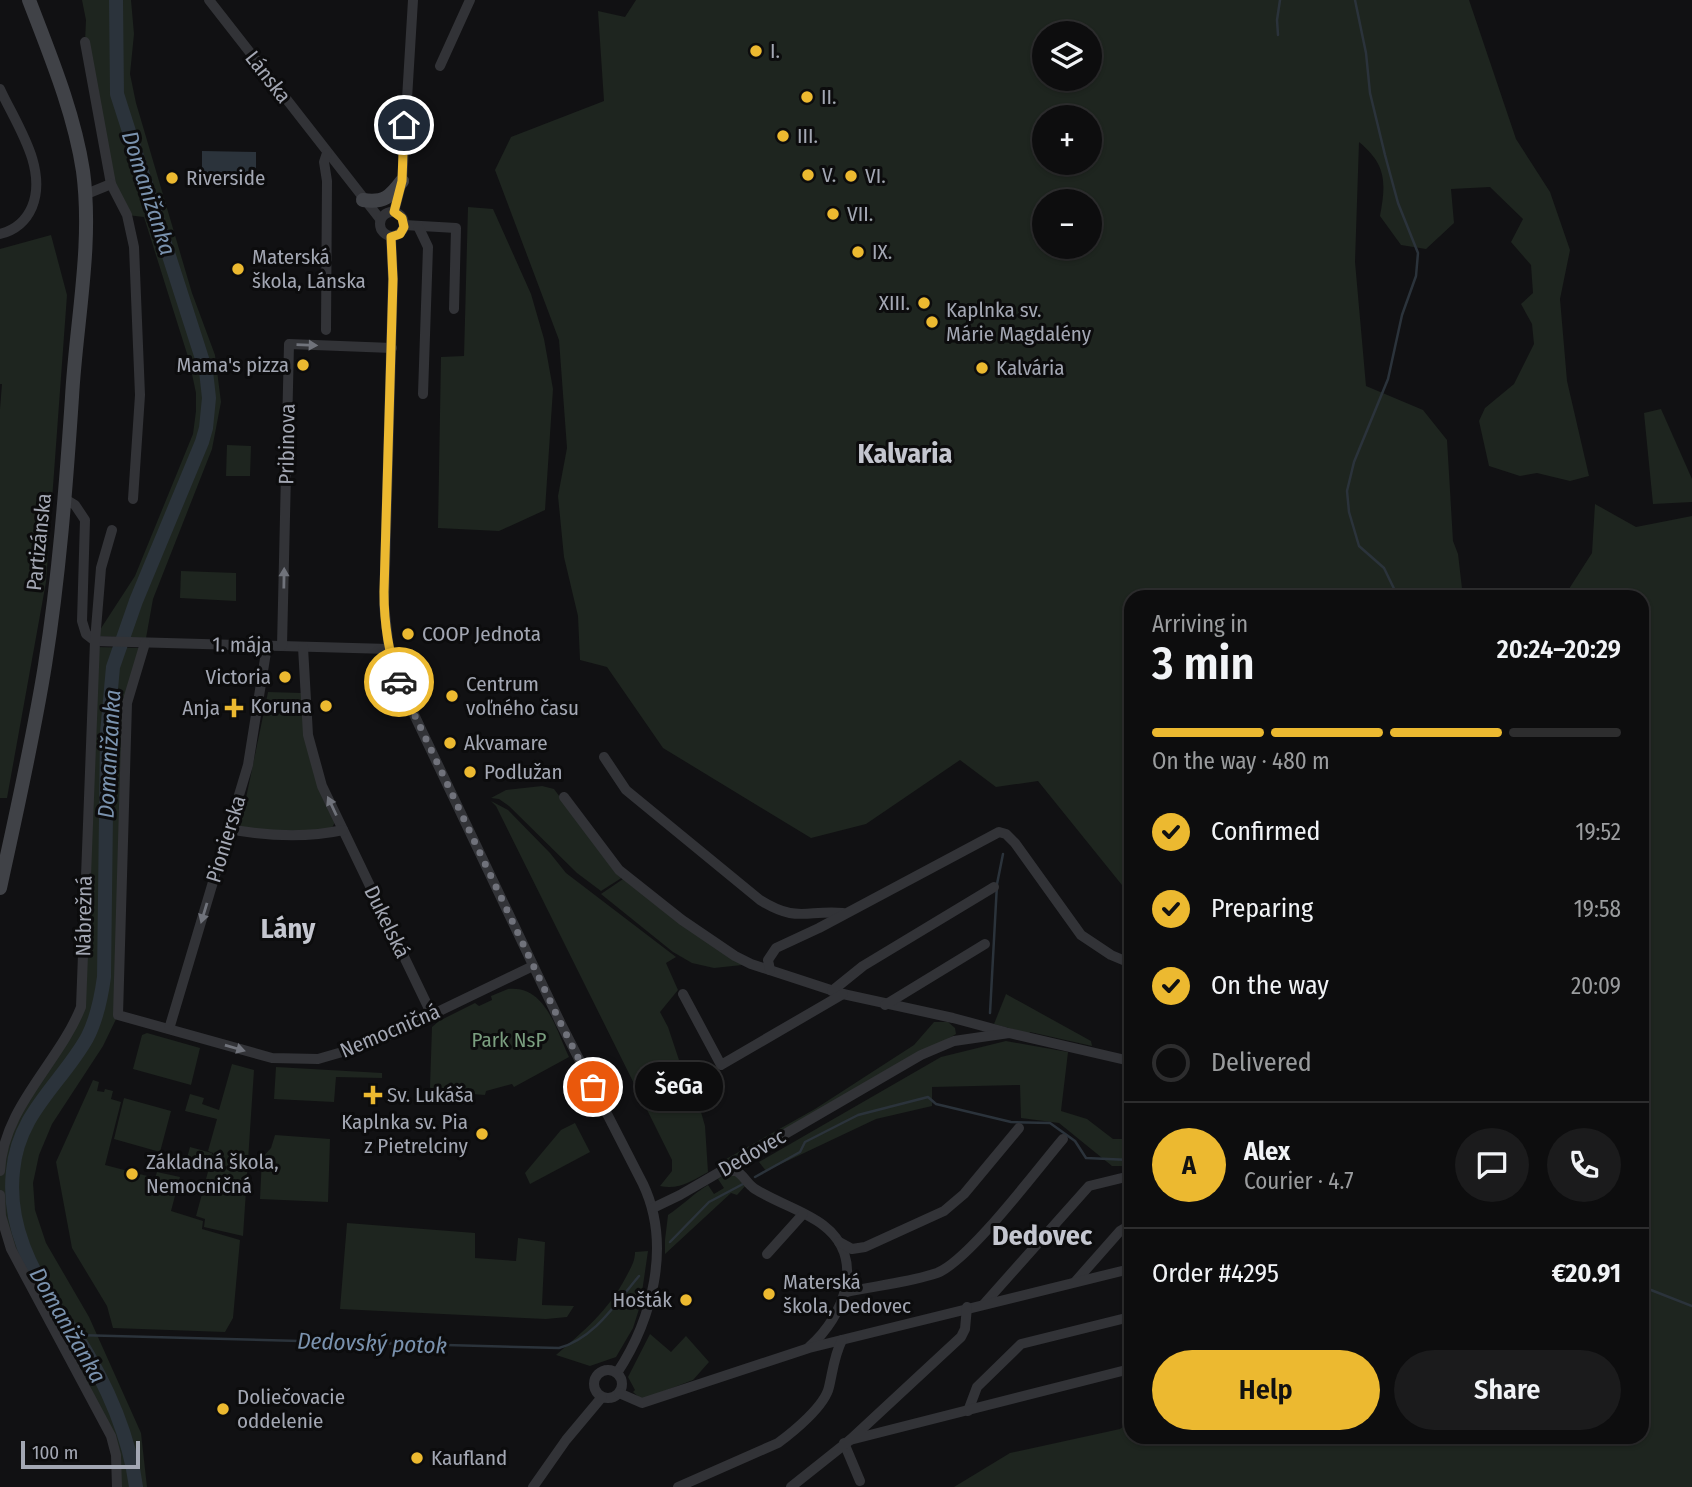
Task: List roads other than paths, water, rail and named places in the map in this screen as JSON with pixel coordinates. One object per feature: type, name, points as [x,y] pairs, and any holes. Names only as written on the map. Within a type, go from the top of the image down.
[{"type":"main road","name":"Partizánska","points":[[0,888],[34,731],[45,666],[65,499],[84,265],[84,195],[80,156],[65,97],[29,0]]},
{"type":"main road","points":[[363,200],[383,201],[390,197],[402,181]]},
{"type":"street","name":"Lánska","points":[[209,0],[380,219]]},
{"type":"street","points":[[394,212],[402,181],[413,0]]},
{"type":"street","points":[[440,66],[470,0]]},
{"type":"street","points":[[85,42],[111,184],[127,215],[134,247],[140,395],[133,499]]},
{"type":"street","points":[[0,89],[31,156],[37,179],[36,194],[28,215],[15,228],[0,233]]},
{"type":"street","points":[[326,330],[327,181],[324,162],[327,153]]},
{"type":"street","points":[[84,195],[111,184]]},
{"type":"street","points":[[394,212],[402,218],[404,225],[400,234],[391,237],[381,230],[380,219],[386,213],[394,212]]},
{"type":"street","points":[[404,225],[456,228],[454,309]]},
{"type":"street","points":[[418,226],[428,247],[424,394]]},
{"type":"street","points":[[391,237],[392,348],[384,592],[388,649],[413,713],[533,966],[653,1209],[656,1251],[652,1291],[645,1320],[617,1373]]},
{"type":"street","name":"Pribinova","points":[[282,646],[289,344],[392,348]]},
{"type":"street","points":[[65,499],[75,505],[85,520],[82,621],[86,634],[95,641]]},
{"type":"street","name":"Nábrežná","points":[[0,1171],[1,1158],[18,1112],[72,1028],[80,1007],[95,641],[101,568],[112,530]]},
{"type":"street","name":"1. mája","points":[[95,641],[388,649]]},
{"type":"street","name":"Nábrežná","points":[[118,1015],[127,703],[145,643]]},
{"type":"street","name":"Pionierska","points":[[169,1030],[233,830],[248,765],[267,646]]},
{"type":"street","name":"Dukelská","points":[[303,647],[308,735],[322,786],[432,1014]]},
{"type":"street","points":[[604,757],[626,790],[760,900],[793,915],[844,914]]},
{"type":"street","name":"Dedovec","points":[[564,797],[619,870],[682,920],[735,956],[843,994],[1124,1060]]},
{"type":"street","points":[[233,830],[321,835],[343,830]]},
{"type":"street","points":[[735,956],[755,960],[989,836],[1002,832],[1015,843],[1081,934],[1111,955],[1124,960]]},
{"type":"street","points":[[832,991],[863,966],[994,887]]},
{"type":"street","points":[[885,1005],[985,943]]},
{"type":"street","points":[[770,970],[768,960],[776,948]]},
{"type":"street","name":"Nemocničná","points":[[118,1015],[272,1058],[318,1059],[356,1048],[419,1021],[533,966]]},
{"type":"street","points":[[683,994],[721,1065],[843,994]]},
{"type":"street","points":[[953,1018],[963,1023],[965,1028],[963,1035],[954,1041]]},
{"type":"street","name":"Dedovec","points":[[653,1209],[921,1055],[954,1041],[1009,1033]]},
{"type":"street","points":[[838,1241],[852,1249],[865,1247],[944,1211],[964,1194],[1019,1128]]},
{"type":"street","points":[[846,1292],[938,1272],[948,1265],[984,1232],[1063,1139]]},
{"type":"street","name":"Dedovec","points":[[721,1171],[740,1173],[750,1185],[825,1226],[838,1241]]},
{"type":"street","points":[[984,1304],[1089,1185],[1124,1177]]},
{"type":"street","points":[[0,1195],[1,1216],[11,1250],[111,1436],[116,1455],[117,1487]]},
{"type":"street","points":[[767,1254],[803,1214]]},
{"type":"street","points":[[1075,1282],[1124,1229]]},
{"type":"street","points":[[809,1348],[828,1327],[846,1292],[847,1264],[838,1241]]},
{"type":"street","points":[[848,1275],[854,1259],[865,1247]]},
{"type":"street","points":[[619,1393],[642,1403],[809,1348],[1124,1270]]},
{"type":"street","points":[[791,1487],[877,1415],[961,1337],[965,1329],[967,1307]]},
{"type":"street","points":[[968,1411],[973,1395],[982,1381],[1021,1344],[1124,1318]]},
{"type":"street","points":[[678,1487],[778,1443],[790,1434],[827,1394],[835,1354],[842,1340]]},
{"type":"street","points":[[602,1397],[594,1388],[594,1379],[605,1370],[617,1373]]},
{"type":"street","points":[[847,1441],[1124,1370]]},
{"type":"street","points":[[533,1487],[566,1440],[602,1397],[619,1393],[622,1384],[617,1373]]},
{"type":"street","points":[[877,1415],[877,1424],[884,1432]]},
{"type":"street","points":[[847,1441],[860,1481]]},
{"type":"waterway","name":"Domanižanka","points":[[116,0],[117,94],[206,371],[209,398],[202,442],[136,601],[113,667],[107,733],[104,977],[98,1009],[77,1055],[42,1100],[23,1132],[13,1171],[12,1191],[23,1246],[40,1281],[76,1335],[106,1389],[122,1427],[136,1487]]},
{"type":"waterway","points":[[1278,35],[1280,0]]},
{"type":"waterway","points":[[1355,0],[1366,53],[1370,93],[1385,155],[1398,203],[1418,253],[1416,276],[1402,315],[1388,379],[1354,462],[1347,491],[1349,512],[1359,546],[1384,568],[1395,590]]},
{"type":"waterway","points":[[990,1013],[997,884],[1003,854]]},
{"type":"waterway","name":"Dedovský potok","points":[[755,1177],[800,1152],[805,1142],[858,1115],[928,1097],[936,1104],[1011,1122],[1050,1123],[1075,1141],[1086,1158],[1124,1160]]},
{"type":"waterway","name":"Dedovský potok","points":[[670,1242],[709,1202],[743,1184]]},
{"type":"waterway","name":"Dedovský potok","points":[[76,1335],[559,1348],[572,1343],[594,1328],[639,1276]]},
{"type":"waterway","name":"Dedovský potok","points":[[1649,1290],[1692,1306]]},
{"type":"place","name":"I.","points":[[756,51]]},
{"type":"place","name":"II.","points":[[807,97]]},
{"type":"place","name":"III.","points":[[783,136]]},
{"type":"place","name":"V.","points":[[808,175]]},
{"type":"place","name":"VI.","points":[[851,176]]},
{"type":"place","name":"Riverside","points":[[172,178]]},
{"type":"place","name":"VII.","points":[[833,214]]},
{"type":"place","name":"IX.","points":[[858,252]]},
{"type":"place","name":"Materská škola, Lánska","points":[[238,269]]},
{"type":"place","name":"XIII.","points":[[924,303]]},
{"type":"place","name":"Kaplnka sv. Márie Magdalény","points":[[932,322]]},
{"type":"place","name":"Mama's pizza","points":[[303,365]]},
{"type":"place","name":"Kalvária","points":[[982,368]]},
{"type":"place","name":"COOP Jednota","points":[[408,634]]},
{"type":"place","name":"Victoria","points":[[285,677]]},
{"type":"place","name":"Centrum voľného času","points":[[452,696]]},
{"type":"place","name":"Koruna","points":[[326,706]]},
{"type":"place","name":"Anja","points":[[234,708]]},
{"type":"place","name":"Akvamare","points":[[450,743]]},
{"type":"place","name":"Podlužan","points":[[470,772]]},
{"type":"place","name":"ŠeGa","points":[[593,1087]]},
{"type":"place","name":"Sv. Lukáša","points":[[373,1095]]},
{"type":"place","name":"Kaplnka sv. Pia z Pietrelciny","points":[[482,1134]]},
{"type":"place","name":"Základná škola, Nemocničná","points":[[132,1174]]},
{"type":"place","name":"Materská škola, Dedovec","points":[[769,1294]]},
{"type":"place","name":"Hošták","points":[[686,1300]]},
{"type":"place","name":"Doliečovacie oddelenie","points":[[223,1409]]},
{"type":"place","name":"Kaufland","points":[[417,1458]]},
{"type":"district","name":"Kalvaria","points":[[905,453]]},
{"type":"district","name":"Lány","points":[[288,928]]},
{"type":"district","name":"Dedovec","points":[[1042,1235]]},
{"type":"park label","name":"Park NsP","points":[[509,1040]]}]
